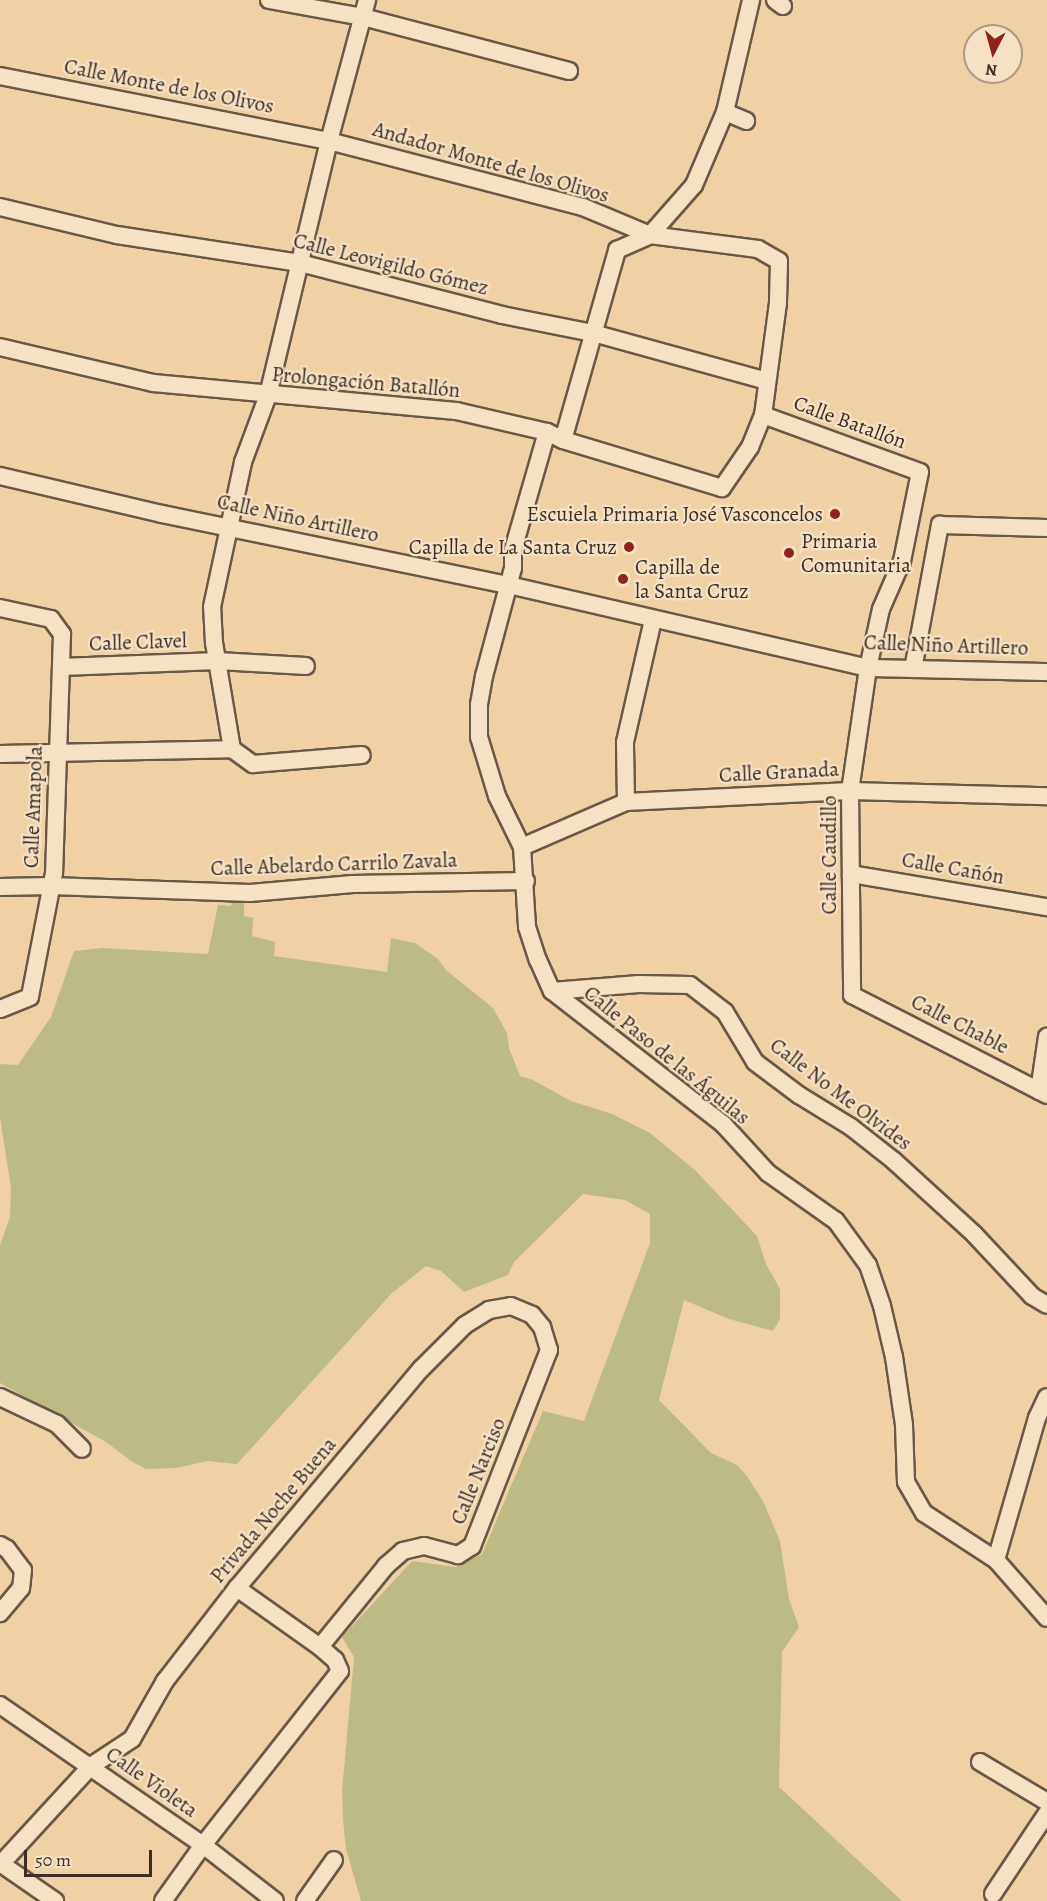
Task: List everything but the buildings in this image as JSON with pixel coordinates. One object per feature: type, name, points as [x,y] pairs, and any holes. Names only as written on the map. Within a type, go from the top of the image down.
[{"type":"street","points":[[269,0],[365,8],[569,71]]},
{"type":"street","points":[[563,440],[617,250],[650,235],[694,185],[725,112],[751,0]]},
{"type":"street","points":[[232,749],[212,606],[227,527],[243,462],[268,395],[329,141],[365,8]]},
{"type":"street","name":"Calle Monte de los Olivos","points":[[0,76],[329,141]]},
{"type":"street","points":[[725,112],[746,121]]},
{"type":"street","name":"Andador Monte de los Olivos","points":[[329,141],[583,207],[650,235],[758,249],[779,261],[777,303],[767,381]]},
{"type":"street","name":"Calle Leovigildo Gómez","points":[[0,207],[117,235],[300,263],[502,315],[593,333],[767,381]]},
{"type":"street","name":"Prolongación Batallón","points":[[0,347],[153,383],[456,411],[547,432],[563,440],[722,488],[750,447],[763,415]]},
{"type":"street","points":[[763,415],[767,381]]},
{"type":"street","name":"Calle Batallón","points":[[763,415],[921,472]]},
{"type":"street","name":"Calle Paso de las Águilas","points":[[547,432],[513,550],[513,568],[484,675],[479,705],[479,737],[497,796],[522,848],[526,881],[527,927],[552,991],[723,1124],[768,1173],[836,1221],[868,1265],[882,1306],[894,1357],[904,1425],[906,1482],[924,1513],[996,1560],[1047,1618]]},
{"type":"street","name":"Calle Caudillo","points":[[852,995],[850,791],[868,668],[881,609],[902,561],[921,472]]},
{"type":"street","name":"Calle Niño Artillero","points":[[0,476],[227,527],[509,585],[868,668],[1047,672]]},
{"type":"street","points":[[912,669],[940,525],[1047,528]]},
{"type":"street","name":"Calle Amapola","points":[[0,608],[51,619],[62,634],[51,886],[30,997],[0,1010]]},
{"type":"street","points":[[626,802],[625,742],[653,620]]},
{"type":"street","name":"Calle Clavel","points":[[60,668],[218,661],[306,666]]},
{"type":"street","points":[[0,754],[232,749],[253,764],[362,755]]},
{"type":"street","name":"Calle Granada","points":[[522,848],[626,802],[850,791],[1047,796]]},
{"type":"street","name":"Calle Cañón","points":[[851,874],[1047,907]]},
{"type":"street","name":"Calle Abelardo Carrilo Zavala","points":[[0,887],[51,886],[250,893],[353,884],[526,881]]},
{"type":"street","name":"Calle No Me Olvides","points":[[552,991],[639,984],[690,985],[724,1012],[755,1062],[799,1095],[851,1127],[893,1160],[974,1234],[1032,1296],[1047,1305]]},
{"type":"street","name":"Calle Chable","points":[[852,995],[1043,1093]]},
{"type":"street","points":[[1043,1093],[1047,1037]]},
{"type":"street","name":"Privada Noche Buena","points":[[0,1864],[91,1766],[132,1739],[165,1681],[237,1588],[436,1354],[465,1325],[489,1310],[511,1306]]},
{"type":"street","name":"Calle Narciso","points":[[320,1647],[386,1566],[404,1551],[424,1546],[458,1555],[472,1546],[549,1350],[542,1327],[532,1315],[511,1306]]},
{"type":"street","points":[[0,1397],[57,1424],[82,1449]]},
{"type":"street","points":[[996,1560],[1042,1421],[1047,1397]]},
{"type":"street","points":[[0,1545],[7,1549],[23,1570],[21,1588],[0,1613]]},
{"type":"street","points":[[163,1901],[202,1845],[340,1671],[335,1660],[320,1647],[237,1588]]},
{"type":"street","name":"Calle Violeta","points":[[0,1705],[202,1845],[275,1901]]},
{"type":"street","points":[[980,1762],[1047,1802]]},
{"type":"street","points":[[993,1894],[1047,1813]]},
{"type":"street","points":[[306,1901],[334,1860]]},
{"type":"street","points":[[0,1864],[55,1901]]},
{"type":"shaded area","points":[[244,897],[244,916],[253,918],[252,936],[275,942],[274,956],[387,972],[391,938],[415,943],[438,959],[447,971],[493,1008],[507,1033],[509,1048],[520,1076],[533,1080],[571,1101],[612,1114],[650,1133],[695,1170],[757,1236],[766,1264],[780,1289],[780,1319],[773,1331],[729,1319],[684,1300],[659,1400],[711,1453],[737,1465],[747,1476],[763,1501],[780,1541],[789,1599],[799,1627],[782,1652],[779,1787],[902,1901],[361,1901],[346,1849],[343,1820],[342,1791],[354,1657],[342,1637],[412,1561],[455,1567],[482,1554],[543,1411],[584,1421],[650,1243],[650,1214],[625,1200],[583,1194],[514,1262],[508,1275],[464,1292],[441,1271],[426,1266],[392,1293],[237,1464],[207,1461],[177,1468],[146,1469],[106,1442],[0,1383],[0,1245],[10,1217],[11,1188],[0,1117],[0,1064],[18,1065],[51,1017],[74,951],[102,948],[208,954],[218,905],[231,906],[232,900]]},
{"type":"place","name":"Escuiela Primaria José Vasconcelos","points":[[835,514]]},
{"type":"place","name":"Capilla de La Santa Cruz","points":[[629,547]]},
{"type":"place","name":"Primaria Comunitaria","points":[[789,553]]},
{"type":"place","name":"Capilla de la Santa Cruz","points":[[623,579]]}]
